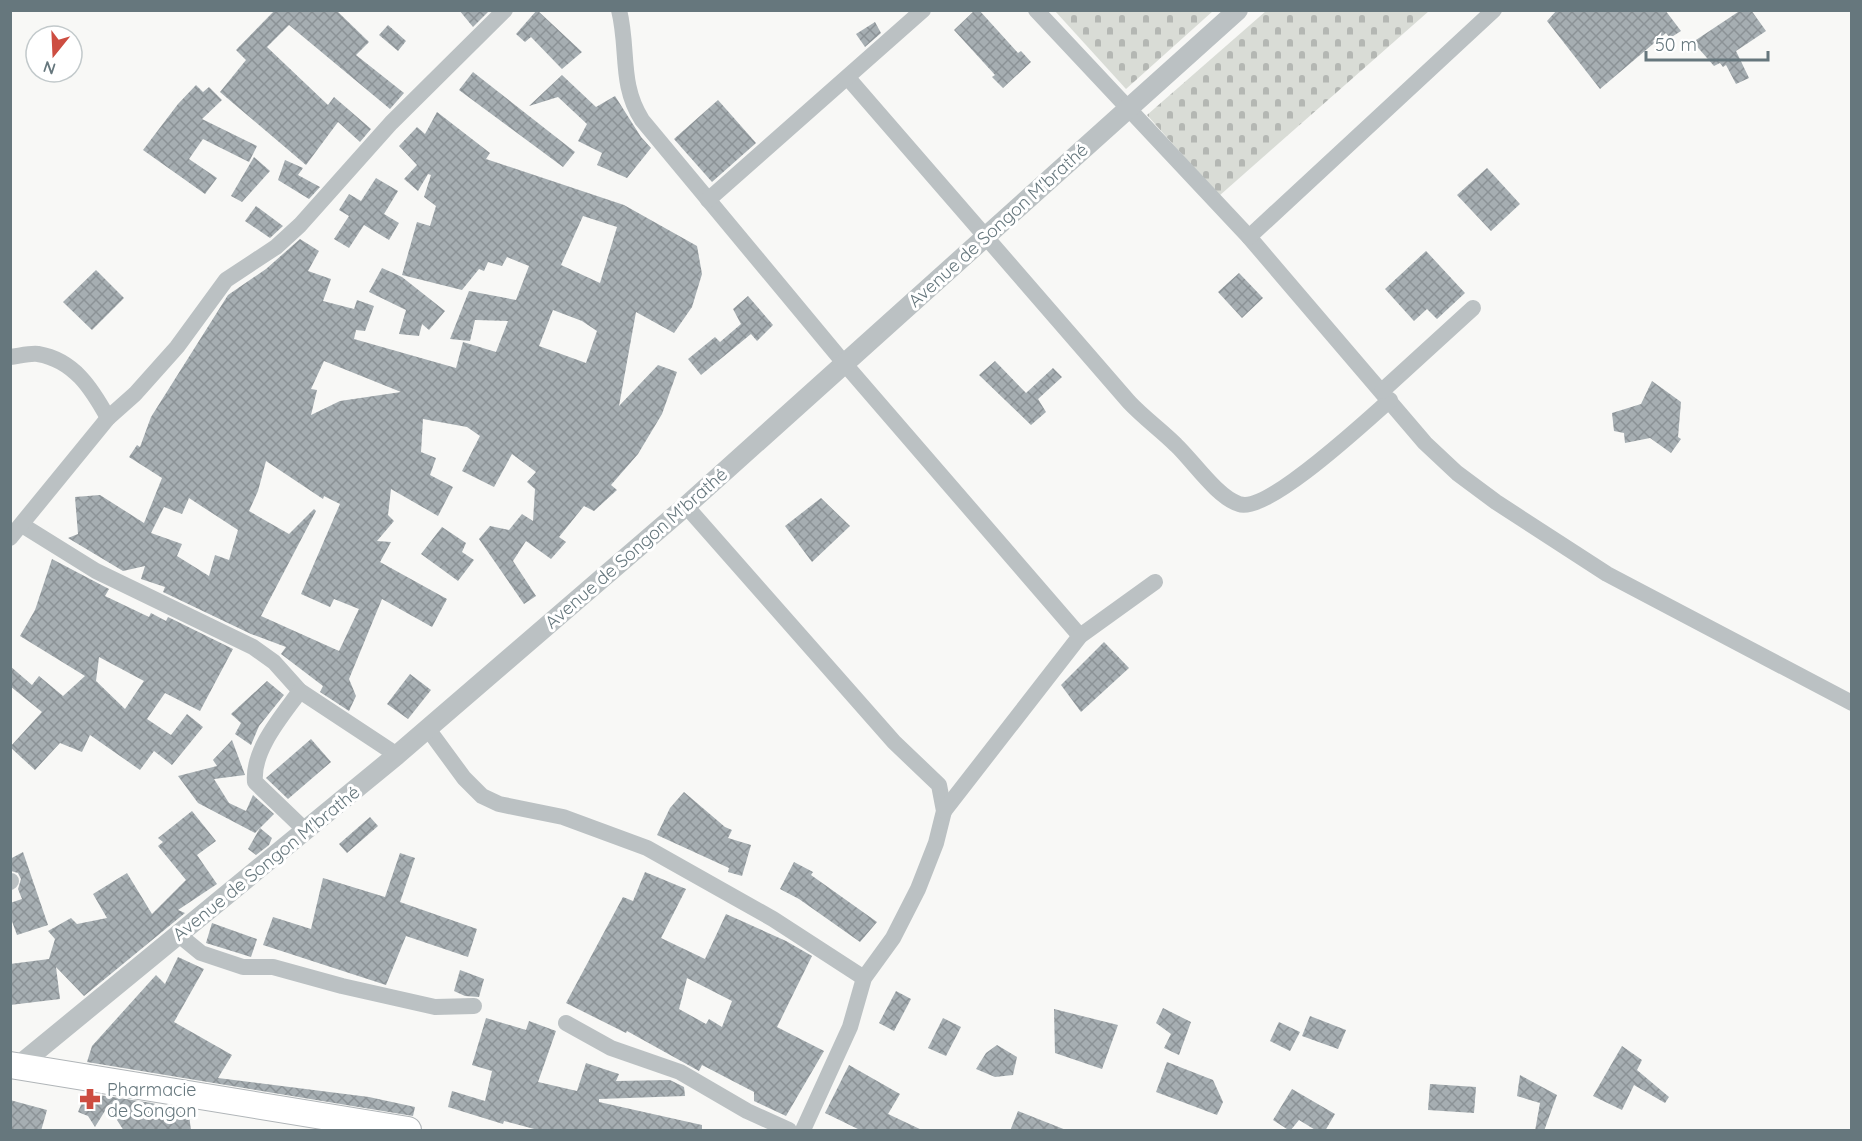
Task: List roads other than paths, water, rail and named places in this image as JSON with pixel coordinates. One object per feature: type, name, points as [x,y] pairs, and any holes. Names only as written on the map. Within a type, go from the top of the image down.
[{"type":"main road","points":[[14,1066],[408,1131]]},
{"type":"street","points":[[397,755],[300,691],[274,662],[253,647],[16,532],[108,418],[135,394],[177,347],[226,280],[276,247],[300,225],[391,123],[505,10]]},
{"type":"street","points":[[619,10],[626,85],[631,103],[708,200],[844,363],[1080,636]]},
{"type":"street","points":[[708,200],[923,10]]},
{"type":"street","points":[[1036,10],[1249,237],[1425,443],[1457,473],[1506,508],[1617,580],[1851,703]]},
{"type":"street","name":"Avenue de Songon M'brathé","points":[[14,1066],[179,935],[428,729],[686,506],[1238,10]]},
{"type":"street","points":[[1249,237],[1358,139],[1494,10]]},
{"type":"street","points":[[848,78],[984,238],[1129,402],[1176,444],[1226,497],[1239,505],[1251,505],[1282,488],[1386,396],[1473,308]]},
{"type":"street","points":[[10,357],[38,354],[68,366],[88,383],[108,418]]},
{"type":"street","points":[[686,506],[894,742],[939,785],[944,811]]},
{"type":"street","points":[[803,1131],[850,1027],[864,978],[893,938],[918,889],[936,843],[944,811],[1080,636],[1155,582]]},
{"type":"street","points":[[300,691],[275,726],[254,769],[255,782],[306,831]]},
{"type":"street","points":[[428,729],[464,778],[482,796],[499,804],[563,817],[647,848],[773,919],[864,978]]},
{"type":"street","points":[[179,935],[201,953],[243,967],[273,967],[342,986],[435,1007],[474,1006]]},
{"type":"street","points":[[566,1023],[611,1048],[680,1072],[747,1111],[789,1131]]},
{"type":"place","name":"Pharmacie de Songon","points":[[90,1099]]}]
